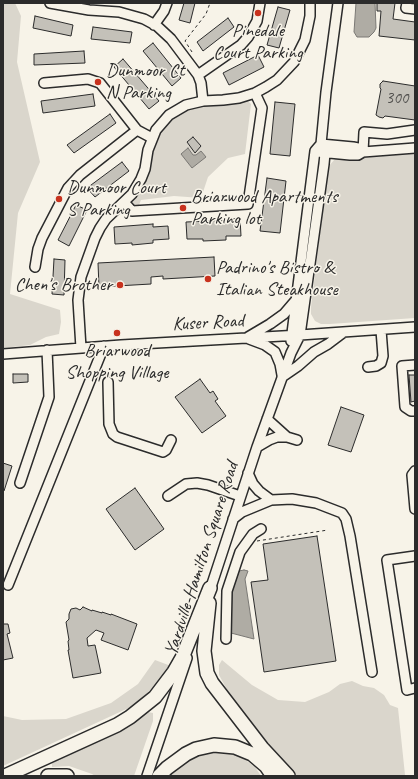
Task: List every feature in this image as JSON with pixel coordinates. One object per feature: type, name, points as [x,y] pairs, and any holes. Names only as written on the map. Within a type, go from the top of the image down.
[{"type":"highway","points":[[5,776],[117,725],[143,708],[165,685],[182,658],[211,586]]},
{"type":"highway","points":[[211,586],[204,651],[208,673],[216,690],[262,748],[288,776]]},
{"type":"highway","points":[[159,776],[166,768],[186,754],[196,749],[214,745],[235,747],[252,754],[266,766],[273,776]]},
{"type":"highway","points":[[48,776],[67,776]]},
{"type":"street","points":[[50,3],[89,10],[119,12],[144,19],[154,25],[171,39],[198,75],[203,101]]},
{"type":"street","points":[[154,25],[164,11],[167,3]]},
{"type":"street","points":[[198,75],[241,45],[248,37],[257,22],[260,3]]},
{"type":"street","points":[[81,348],[78,300],[81,277],[100,228],[106,219],[132,194],[141,179],[152,138],[159,126],[169,115],[186,105],[203,101],[239,98],[255,93],[277,80],[297,57],[305,40],[308,28],[310,3]]},
{"type":"street","name":"Yardville-Hamilton Square Road","points":[[295,335],[296,299],[320,149],[338,3]]},
{"type":"street","points":[[407,3],[406,8],[415,9]]},
{"type":"street","points":[[44,83],[88,79],[100,83],[137,130],[152,138]]},
{"type":"street","points":[[124,202],[132,211],[248,204],[262,108],[255,93]]},
{"type":"street","points":[[35,267],[38,249],[42,238],[68,188],[80,175],[137,130]]},
{"type":"street","points":[[363,152],[364,132],[387,134],[415,130]]},
{"type":"street","points":[[320,149],[350,155],[358,155],[363,152],[415,148]]},
{"type":"street","name":"Yardville-Hamilton Square Road","points":[[147,776],[240,496],[291,353],[319,208],[320,149]]},
{"type":"street","points":[[246,338],[284,314],[296,299]]},
{"type":"street","name":"Kuser Road","points":[[3,354],[104,346],[415,327]]},
{"type":"street","points":[[368,367],[376,366],[381,363],[383,356],[381,330]]},
{"type":"street","points":[[246,338],[265,345],[275,352],[280,364],[282,377],[314,352],[344,332]]},
{"type":"street","points":[[8,585],[104,346]]},
{"type":"street","points":[[20,483],[49,397],[47,350]]},
{"type":"street","points":[[415,365],[402,366],[404,407],[411,411],[415,411]]},
{"type":"street","points":[[108,382],[109,424],[113,434],[117,437],[163,452],[166,450],[171,440]]},
{"type":"street","points":[[267,420],[287,437]]},
{"type":"street","points":[[257,447],[277,437],[287,437],[297,440]]},
{"type":"street","points":[[415,471],[412,475],[415,509]]},
{"type":"street","points":[[248,473],[259,492],[271,500]]},
{"type":"street","points":[[168,496],[186,484],[197,483],[208,485],[240,496]]},
{"type":"street","points":[[233,518],[242,512],[271,500],[292,499],[316,503],[342,513],[346,519],[350,536],[372,672]]},
{"type":"street","points":[[226,639],[227,591],[240,552],[253,534],[261,529]]},
{"type":"street","points":[[411,689],[387,560],[415,556]]},
{"type":"path","points":[[192,53],[185,41],[206,14],[210,3]]},
{"type":"path","points":[[249,540],[253,542],[328,530]]},
{"type":"shaded area","points":[[3,3],[15,3],[21,16],[17,62],[40,162],[18,213],[10,294],[60,310],[61,322],[59,334],[46,337],[30,345],[3,348]]},
{"type":"shaded area","points":[[356,3],[375,3],[376,28],[369,37],[357,37],[354,32]]},
{"type":"shaded area","points":[[246,99],[251,104],[245,154],[228,158],[208,177],[201,198],[174,196],[141,200],[139,205],[131,204],[130,200],[150,150],[164,122],[187,107]]},
{"type":"shaded area","points":[[188,148],[193,155],[196,155],[201,151],[206,157],[192,168],[181,154]]},
{"type":"shaded area","points":[[415,153],[415,318],[330,324],[321,324],[315,321],[311,314],[311,307],[328,167],[335,159]]},
{"type":"shaded area","points":[[239,571],[248,571],[245,579],[254,639],[231,633],[232,592]]},
{"type":"shaded area","points":[[155,660],[171,666],[135,705],[3,766],[3,716],[22,720],[66,719],[111,703],[138,684]]},
{"type":"shaded area","points":[[222,660],[252,685],[278,700],[305,702],[329,692],[340,684],[352,681],[363,686],[374,688],[384,695],[390,705],[398,708],[405,775],[296,776],[281,761],[231,697],[219,675],[219,665]]},
{"type":"shaded area","points":[[148,712],[153,713],[153,721],[134,776],[95,776],[69,766],[52,767],[52,763],[133,723]]},
{"type":"shaded area","points":[[206,750],[224,751],[243,758],[255,767],[261,776],[166,776],[187,759]]},
{"type":"building","points":[[184,3],[195,3],[190,23],[179,20]]},
{"type":"building","points":[[377,3],[395,3],[393,19],[415,22],[415,40],[379,36],[381,11],[377,11]]},
{"type":"building","points":[[278,7],[290,10],[279,48],[267,45]]},
{"type":"building","points":[[35,16],[73,25],[71,36],[33,28]]},
{"type":"building","points":[[228,18],[234,27],[203,51],[197,42]]},
{"type":"building","points":[[93,27],[132,32],[130,43],[91,39]]},
{"type":"building","points":[[153,43],[181,78],[172,86],[143,51]]},
{"type":"building","points":[[84,51],[85,63],[34,65],[34,54]]},
{"type":"building","points":[[258,55],[264,67],[229,85],[223,73]]},
{"type":"building","points":[[123,59],[159,101],[149,109],[114,67]]},
{"type":"building","points":[[383,81],[415,86],[415,120],[385,116],[383,118],[376,115],[381,89],[380,84]]},
{"type":"building","points":[[93,94],[95,106],[43,113],[41,101]]},
{"type":"building","points":[[275,102],[295,104],[290,156],[270,154]]},
{"type":"building","points":[[110,114],[116,123],[74,153],[67,145]]},
{"type":"building","points":[[193,137],[201,146],[195,153],[187,142]]},
{"type":"building","points":[[122,162],[129,171],[95,197],[87,188]]},
{"type":"building","points":[[267,178],[286,181],[280,233],[260,231]]},
{"type":"building","points":[[76,205],[87,210],[69,246],[58,240]]},
{"type":"building","points":[[240,218],[241,236],[226,236],[226,240],[203,241],[203,239],[187,239],[186,222],[230,220]]},
{"type":"building","points":[[153,224],[153,227],[168,226],[169,239],[153,240],[153,243],[132,245],[132,243],[115,244],[114,227]]},
{"type":"building","points":[[214,257],[215,276],[163,279],[163,276],[151,277],[151,284],[99,287],[98,263]]},
{"type":"building","points":[[54,259],[65,260],[64,295],[52,294]]},
{"type":"building","points":[[13,374],[28,374],[28,382],[13,383]]},
{"type":"building","points":[[409,375],[415,375],[415,401],[411,402]]},
{"type":"building","points":[[200,379],[210,393],[213,391],[218,399],[215,401],[226,416],[202,433],[175,397]]},
{"type":"building","points":[[341,407],[364,415],[351,452],[328,445]]},
{"type":"building","points":[[3,463],[12,466],[4,491],[3,490]]},
{"type":"building","points":[[135,488],[164,529],[135,550],[106,509]]},
{"type":"building","points":[[317,536],[336,661],[264,672],[251,582],[268,580],[263,544]]},
{"type":"building","points":[[83,607],[92,611],[111,614],[137,624],[128,650],[101,640],[104,633],[96,630],[87,638],[88,646],[95,645],[101,673],[73,678],[68,650],[69,640],[66,622],[69,619],[71,609],[76,608],[80,610]]},
{"type":"building","points":[[3,624],[8,624],[10,633],[7,634],[13,658],[3,660]]},
{"type":"place","name":"Pinedale Court Parking","points":[[258,13]]},
{"type":"place","name":"Dunmoor Ct N Parking","points":[[98,82]]},
{"type":"place","name":"Dunmoor Court S Parking","points":[[59,199]]},
{"type":"place","name":"Briarwood Apartments Parking lot","points":[[183,208]]},
{"type":"place","name":"Padrino's Bistro & Italian Steakhouse","points":[[208,279]]},
{"type":"place","name":"Chen's Brother","points":[[120,285]]},
{"type":"place","name":"Briarwood Shopping Village","points":[[117,333]]}]
